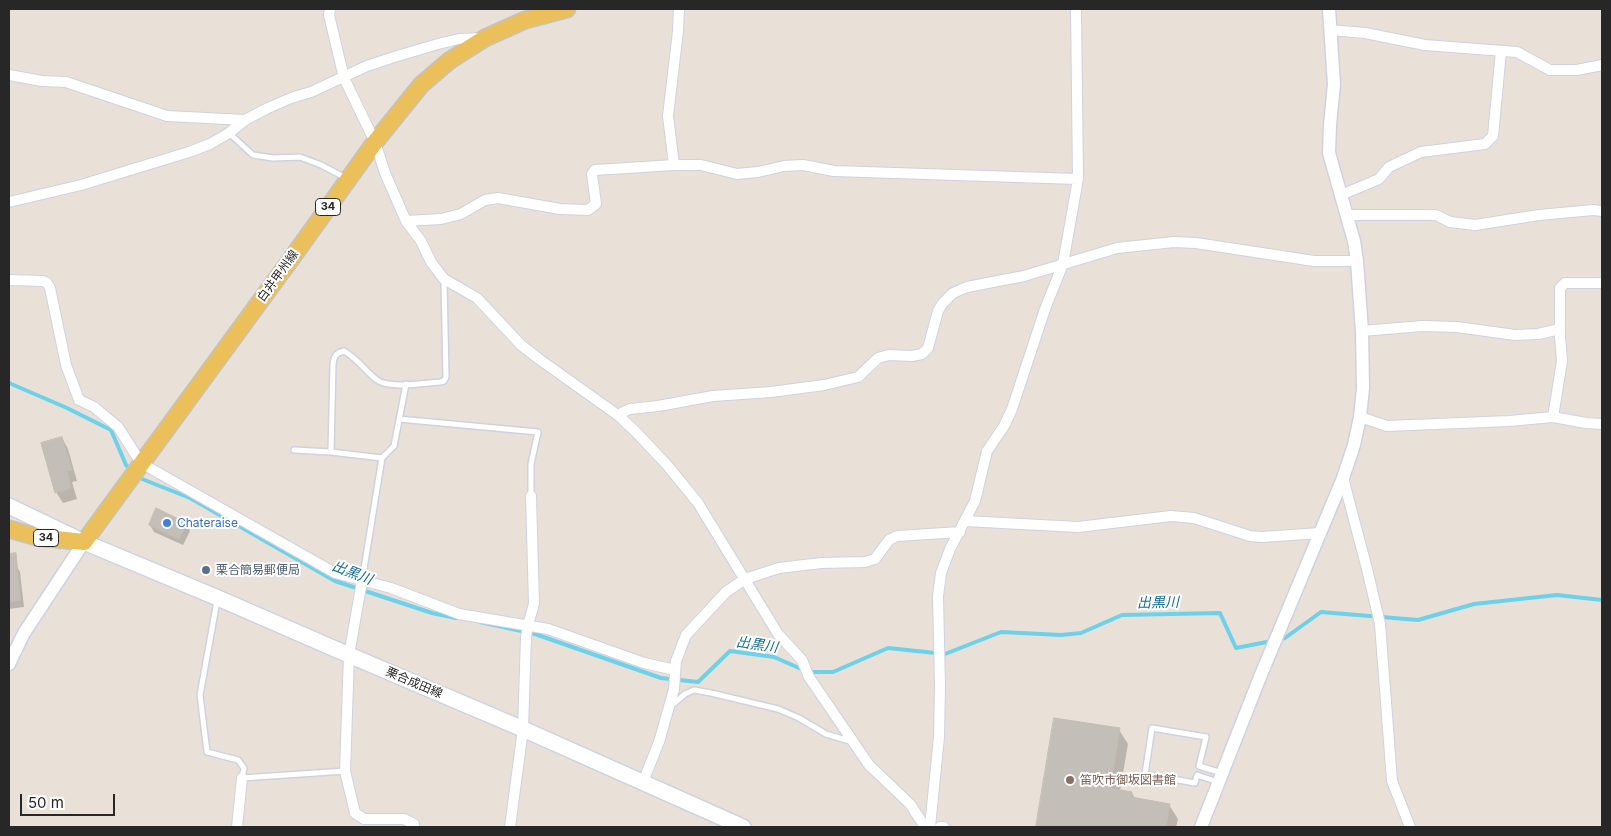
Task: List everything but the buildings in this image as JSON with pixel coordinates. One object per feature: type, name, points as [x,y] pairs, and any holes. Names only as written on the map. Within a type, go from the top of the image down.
[{"type":"main road","name":"白井甲州線","points":[[84,542],[374,142],[421,85],[449,61],[485,38],[525,20],[567,9]]},
{"type":"main road","name":"栗合成田線","points":[[9,506],[84,542],[523,729],[744,827]]},
{"type":"main road","name":"34","points":[[9,529],[38,538],[84,542]]},
{"type":"street","points":[[330,9],[344,78],[374,142],[406,221],[421,241],[431,262],[444,279],[477,298],[521,346],[619,416],[667,465],[698,503],[778,634],[803,662],[809,677],[869,765],[910,804],[925,827]]},
{"type":"street","points":[[674,165],[668,116],[679,9]]},
{"type":"street","points":[[930,827],[939,737],[940,662],[938,596],[941,573],[950,549],[975,500],[986,451],[1004,426],[1012,409],[1044,309],[1063,264],[1078,179],[1076,9]]},
{"type":"street","points":[[1201,827],[1271,649],[1343,478],[1354,445],[1360,417],[1363,388],[1362,331],[1357,261],[1354,241],[1329,153],[1334,84],[1329,9]]},
{"type":"street","points":[[1330,30],[1365,33],[1425,45],[1518,52],[1550,70],[1577,70],[1602,65]]},
{"type":"street","points":[[9,202],[81,185],[210,144],[229,133],[245,120],[291,98],[344,78],[367,66],[419,49],[459,39],[485,38]]},
{"type":"street","points":[[1341,195],[1379,179],[1389,167],[1421,152],[1485,144],[1493,136],[1500,51]]},
{"type":"street","points":[[9,75],[42,81],[66,82],[167,116],[245,120]]},
{"type":"street","points":[[406,221],[441,219],[461,214],[485,200],[498,198],[560,209],[588,210],[596,204],[592,174],[595,170],[674,165],[702,165],[737,174],[758,172],[784,166],[803,166],[843,171],[1078,179]]},
{"type":"street","points":[[1347,215],[1436,215],[1450,222],[1475,225],[1539,215],[1593,210],[1602,211]]},
{"type":"street","points":[[619,416],[630,408],[658,406],[713,396],[771,392],[824,385],[858,377],[878,358],[889,355],[912,356],[922,354],[928,348],[938,311],[953,293],[967,287],[1024,276],[1117,248],[1174,242],[1196,243],[1314,261],[1357,261]]},
{"type":"street","points":[[9,280],[43,281],[47,283],[50,288],[66,365],[79,400],[94,407],[118,427],[140,464],[335,573],[391,588],[459,614],[548,629],[644,664],[675,670]]},
{"type":"street","points":[[1553,417],[1562,361],[1560,288],[1565,283],[1602,283]]},
{"type":"street","points":[[1362,331],[1422,326],[1457,327],[1515,335],[1538,334],[1560,330]]},
{"type":"street","points":[[1360,417],[1387,426],[1509,421],[1553,417],[1602,424]]},
{"type":"street","points":[[1343,478],[1380,624],[1392,781],[1410,827]]},
{"type":"street","points":[[510,827],[523,729],[526,637],[534,604],[531,496]]},
{"type":"street","points":[[965,521],[1078,527],[1171,516],[1194,518],[1250,536],[1320,533]]},
{"type":"street","points":[[643,782],[659,742],[669,708],[674,688],[676,661],[686,635],[726,592],[745,579],[779,568],[821,562],[865,562],[875,559],[889,540],[897,536],[960,532]]},
{"type":"street","points":[[9,664],[24,633],[84,542]]},
{"type":"street","points":[[362,581],[349,656],[345,771],[355,813],[364,819],[404,819],[414,824],[414,827]]},
{"type":"street","points":[[237,827],[242,778]]},
{"type":"lane","points":[[229,133],[253,155],[274,158],[300,157],[321,165],[348,180]]},
{"type":"lane","points":[[331,452],[333,364],[337,353],[344,352],[351,355],[365,371],[379,382],[406,384],[440,382],[446,377],[444,279]]},
{"type":"lane","points":[[362,581],[382,458],[394,446],[406,384]]},
{"type":"lane","points":[[399,419],[538,432],[532,464],[531,496]]},
{"type":"lane","points":[[294,450],[382,458]]},
{"type":"lane","points":[[218,598],[200,695],[207,752],[238,760],[244,768],[242,778],[345,771]]},
{"type":"lane","points":[[669,708],[685,694],[694,690],[711,693],[778,709],[826,734],[854,742]]},
{"type":"lane","points":[[1152,728],[1206,737],[1199,766],[1220,777],[1197,774],[1195,783],[1145,774],[1152,728]]},
{"type":"waterway","name":"出黒川","points":[[9,383],[67,408],[111,430],[126,465],[131,470]]},
{"type":"waterway","name":"出黒川","points":[[137,477],[190,498],[335,581],[432,613],[456,618]]},
{"type":"waterway","name":"出黒川","points":[[1278,640],[1285,638],[1321,612],[1418,620],[1474,604],[1557,595],[1602,600]]},
{"type":"waterway","name":"出黒川","points":[[480,622],[535,634],[661,678],[698,682],[730,651],[774,657],[808,672],[833,672],[888,648],[945,654],[1001,632],[1061,635],[1081,633],[1122,615],[1220,613],[1236,648],[1272,641]]},
{"type":"place","name":"Chateraise","points":[[167,523]]},
{"type":"place","name":"栗合簡易郵便局","points":[[206,570]]},
{"type":"place","name":"笛吹市御坂図書館","points":[[1070,780]]}]
